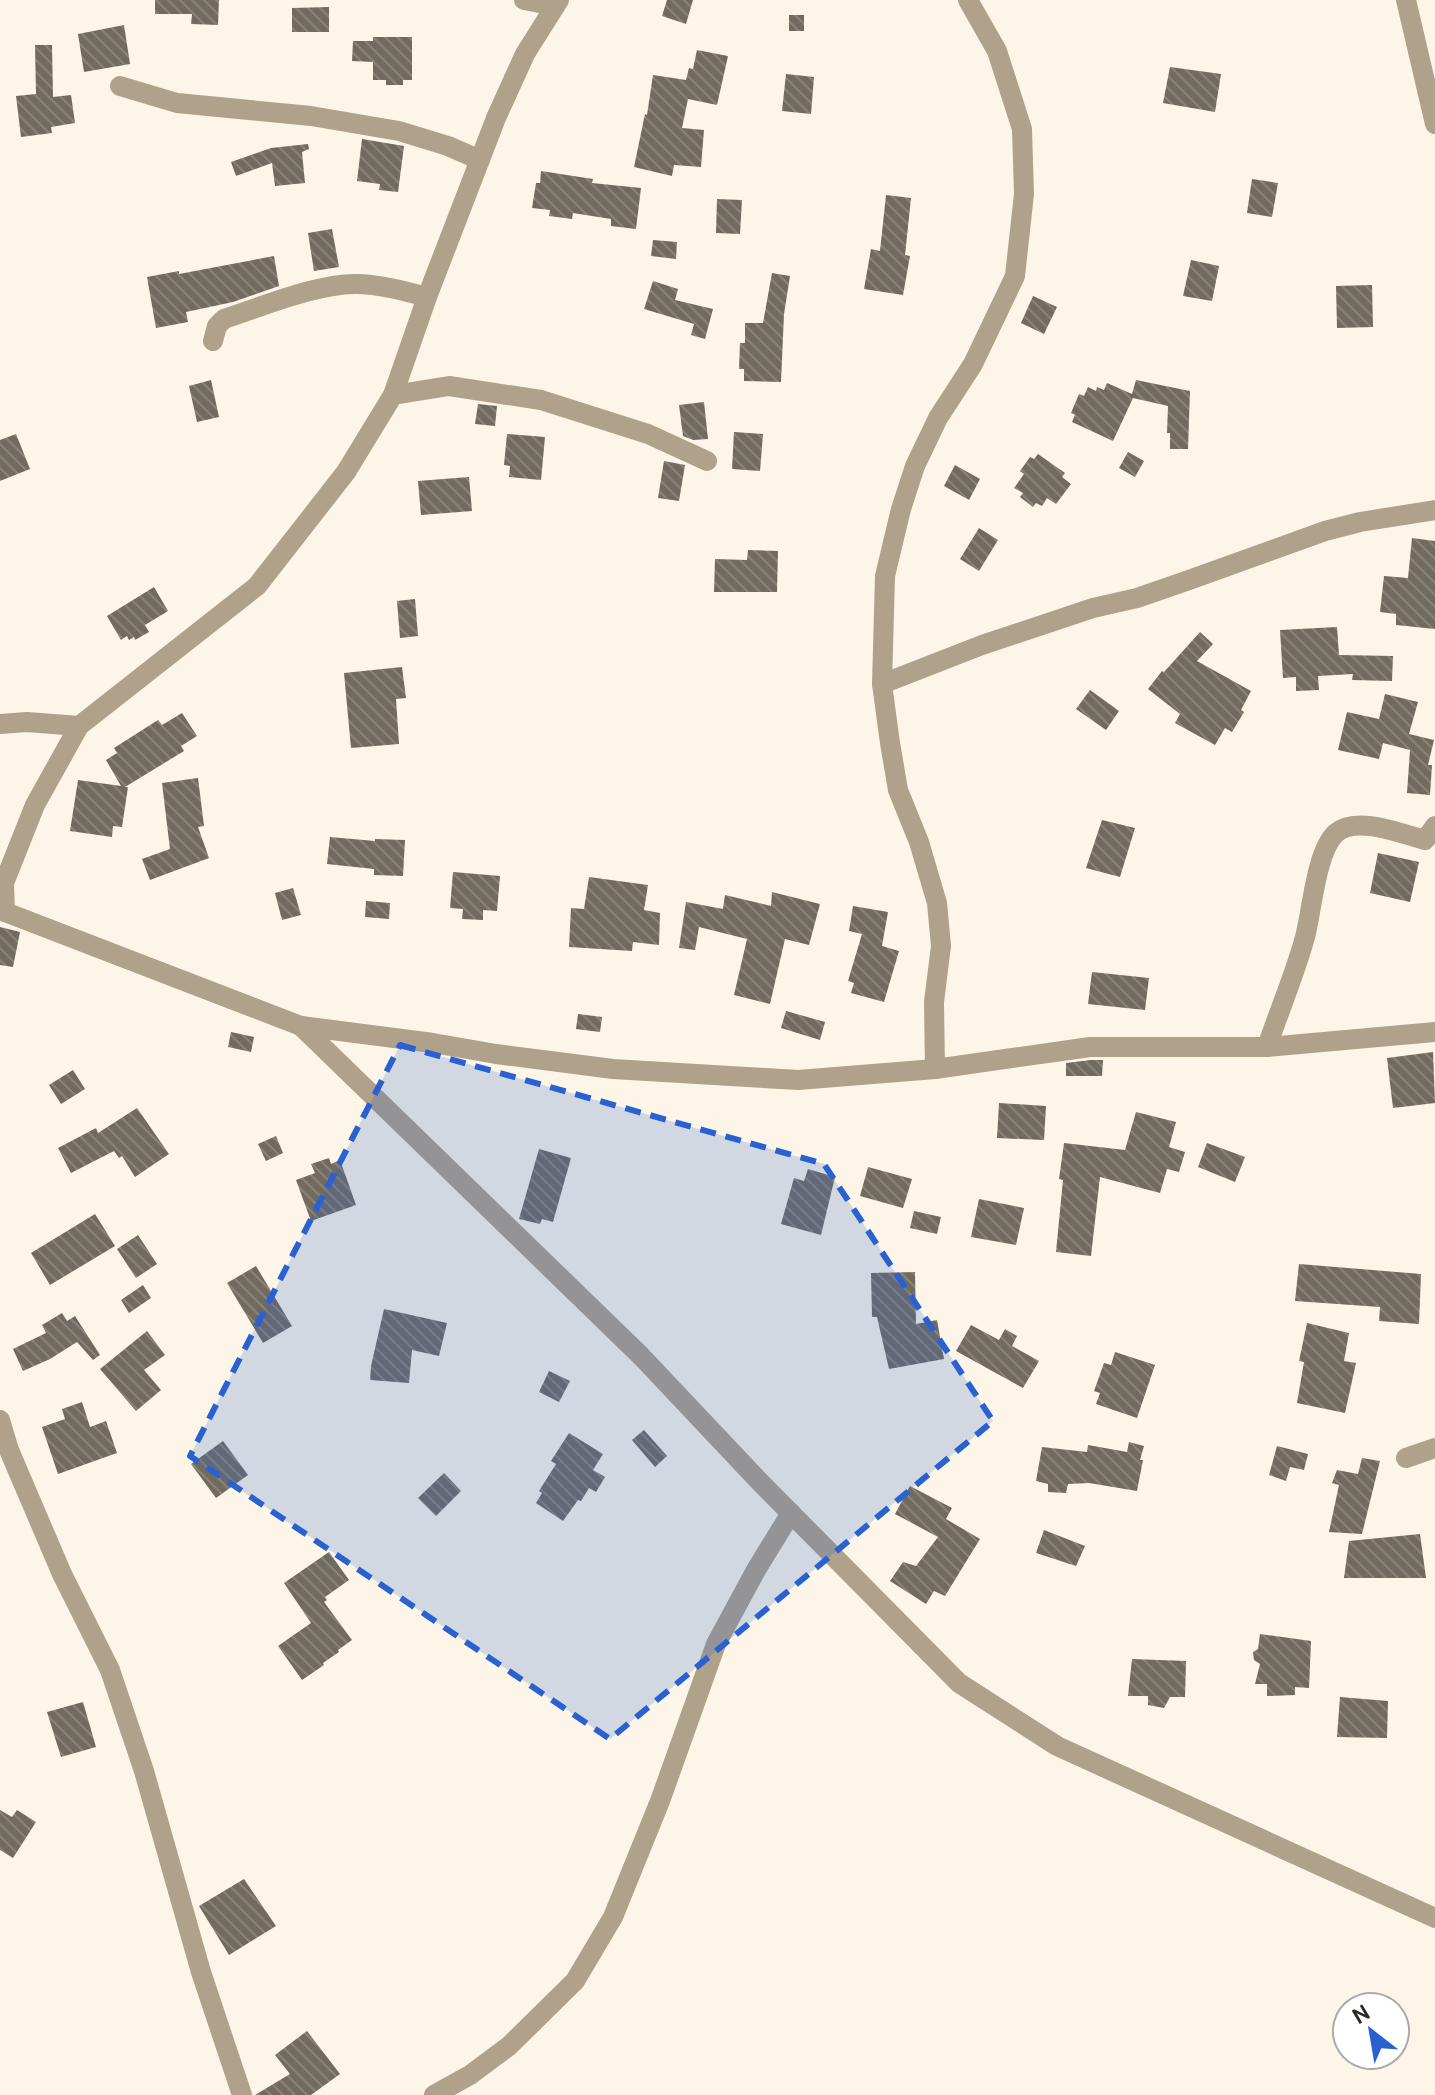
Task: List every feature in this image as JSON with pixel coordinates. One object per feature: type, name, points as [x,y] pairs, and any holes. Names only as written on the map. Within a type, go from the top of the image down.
[{"type":"street","points":[[524,0],[557,3],[525,54],[496,118],[393,395],[346,472],[257,586],[79,726],[29,818],[4,883],[2,911],[301,1026],[613,1069],[798,1080],[935,1069],[1090,1047],[1267,1047],[1435,1032]]},
{"type":"street","points":[[935,1069],[934,1002],[941,946],[937,903],[919,842],[898,790],[882,684],[885,576],[915,466],[938,418],[973,364],[1015,276],[1024,194],[1022,129],[997,51],[968,0]]},
{"type":"street","points":[[1406,0],[1435,124]]},
{"type":"street","points":[[120,86],[177,103],[311,116],[399,131],[480,160]]},
{"type":"street","points":[[213,341],[217,326],[224,319],[324,288],[355,283],[385,286],[427,297]]},
{"type":"street","points":[[393,395],[449,386],[541,400],[648,434],[707,461]]},
{"type":"street","points":[[882,684],[982,645],[1093,608],[1137,598],[1325,531],[1435,510]]},
{"type":"street","points":[[0,724],[27,722],[79,726]]},
{"type":"street","points":[[1267,1047],[1305,937],[1324,852],[1336,833],[1364,824],[1425,840],[1435,826]]},
{"type":"street","points":[[301,1026],[641,1356],[959,1683],[1057,1746],[1435,1918]]},
{"type":"street","points":[[0,1420],[9,1450],[62,1574],[110,1670],[144,1771],[201,1972],[242,2095]]},
{"type":"street","points":[[1406,1458],[1435,1448]]},
{"type":"street","points":[[434,2095],[470,2075],[509,2046],[575,1981],[613,1917],[660,1801],[716,1644],[791,1513]]},
{"type":"highlighted area","points":[[400,1045],[824,1164],[993,1421],[610,1739],[190,1456]]},
{"type":"building","points":[[155,0],[219,0],[218,25],[191,24],[192,14],[155,14]]},
{"type":"building","points":[[667,0],[693,0],[686,24],[662,16]]},
{"type":"building","points":[[329,7],[329,32],[292,32],[292,8]]},
{"type":"building","points":[[789,15],[804,15],[804,31],[789,31]]},
{"type":"building","points":[[124,25],[130,64],[84,72],[78,34]]},
{"type":"building","points":[[373,37],[412,37],[412,80],[403,80],[403,85],[386,85],[386,80],[373,80],[373,62],[352,61],[353,41],[373,41]]},
{"type":"building","points":[[35,45],[52,45],[53,97],[71,95],[75,123],[51,127],[52,133],[21,137],[16,96],[36,94]]},
{"type":"building","points":[[697,50],[728,56],[717,105],[688,99],[682,128],[704,130],[701,167],[674,165],[672,176],[634,167],[653,75],[686,80],[689,68],[693,69]]},
{"type":"building","points":[[1170,67],[1221,74],[1215,112],[1163,103]]},
{"type":"building","points":[[786,74],[814,77],[811,114],[782,111]]},
{"type":"building","points":[[362,139],[404,146],[398,192],[379,190],[380,184],[357,181]]},
{"type":"building","points":[[308,144],[309,149],[302,152],[305,183],[275,186],[272,163],[236,176],[231,162],[271,148]]},
{"type":"building","points":[[541,171],[593,179],[592,183],[641,188],[636,229],[611,226],[611,219],[573,213],[572,219],[549,216],[550,210],[532,208]]},
{"type":"building","points":[[1252,179],[1278,183],[1272,217],[1247,213]]},
{"type":"building","points":[[886,195],[911,198],[905,255],[910,256],[903,295],[864,289],[871,249],[880,251]]},
{"type":"building","points":[[717,199],[742,200],[740,234],[716,233]]},
{"type":"building","points":[[332,229],[339,267],[314,271],[308,233]]},
{"type":"building","points":[[653,240],[677,242],[676,259],[651,256]]},
{"type":"building","points":[[274,256],[279,286],[233,302],[186,312],[188,322],[156,328],[147,277]]},
{"type":"building","points":[[1191,260],[1219,266],[1212,301],[1183,296]]},
{"type":"building","points":[[772,273],[790,276],[784,314],[781,382],[744,381],[744,369],[739,369],[740,343],[745,343],[745,323],[763,323]]},
{"type":"building","points":[[653,281],[678,289],[675,300],[713,309],[705,339],[691,335],[694,324],[644,309]]},
{"type":"building","points":[[1372,285],[1373,327],[1337,328],[1336,286]]},
{"type":"building","points":[[1033,296],[1057,307],[1044,334],[1021,323]]},
{"type":"building","points":[[211,380],[219,417],[197,422],[189,386]]},
{"type":"building","points":[[1136,380],[1190,391],[1188,449],[1170,449],[1168,406],[1133,398],[1113,441],[1072,422],[1075,415],[1071,413],[1079,394],[1084,396],[1088,387],[1096,391],[1097,387],[1104,390],[1107,383],[1132,394]]},
{"type":"building","points":[[704,402],[708,439],[693,440],[683,436],[679,405]]},
{"type":"building","points":[[478,404],[497,406],[495,426],[475,424]]},
{"type":"building","points":[[734,432],[763,434],[760,471],[732,469]]},
{"type":"building","points":[[16,434],[30,469],[0,481],[0,440]]},
{"type":"building","points":[[507,434],[545,437],[541,480],[509,477],[510,466],[504,465]]},
{"type":"building","points":[[1128,452],[1144,461],[1135,477],[1119,468]]},
{"type":"building","points":[[1038,454],[1065,473],[1062,477],[1071,484],[1056,504],[1047,498],[1042,506],[1036,503],[1033,507],[1020,497],[1023,493],[1014,488],[1024,474],[1020,471],[1030,457],[1034,459]]},
{"type":"building","points":[[664,461],[685,465],[679,501],[658,498]]},
{"type":"building","points":[[955,465],[980,479],[969,500],[944,486]]},
{"type":"building","points":[[469,477],[472,511],[421,515],[418,481]]},
{"type":"building","points":[[979,528],[998,540],[979,571],[960,559]]},
{"type":"building","points":[[1412,538],[1435,541],[1435,629],[1396,625],[1396,614],[1380,612],[1384,576],[1408,578]]},
{"type":"building","points":[[748,550],[778,551],[777,592],[714,592],[715,559],[747,560]]},
{"type":"building","points":[[154,587],[168,611],[145,625],[149,632],[135,640],[134,637],[129,640],[127,636],[121,640],[107,616]]},
{"type":"building","points":[[415,599],[418,636],[400,638],[397,601]]},
{"type":"building","points":[[1337,627],[1339,655],[1393,656],[1392,681],[1352,680],[1353,674],[1318,676],[1319,690],[1296,691],[1296,677],[1283,678],[1280,630]]},
{"type":"building","points":[[1200,632],[1213,644],[1197,661],[1251,691],[1241,710],[1244,712],[1232,732],[1225,728],[1215,745],[1175,723],[1180,714],[1148,689]]},
{"type":"building","points":[[402,667],[406,698],[396,699],[399,744],[351,748],[344,673]]},
{"type":"building","points":[[1090,690],[1119,711],[1106,730],[1076,709]]},
{"type":"building","points":[[1385,694],[1418,702],[1409,734],[1434,740],[1428,765],[1432,765],[1430,795],[1407,793],[1410,750],[1383,743],[1379,759],[1338,750],[1347,712],[1379,719]]},
{"type":"building","points":[[182,713],[197,736],[181,746],[184,751],[125,787],[128,787],[122,827],[113,826],[112,837],[70,831],[78,780],[121,786],[106,760],[117,753],[114,748],[158,720],[162,725]]},
{"type":"building","points":[[198,778],[204,826],[198,827],[209,858],[150,880],[142,859],[170,849],[162,783]]},
{"type":"building","points":[[1102,820],[1135,828],[1120,877],[1086,868]]},
{"type":"building","points":[[330,837],[405,840],[403,876],[374,875],[374,869],[327,864]]},
{"type":"building","points":[[1378,853],[1419,862],[1410,902],[1370,893]]},
{"type":"building","points":[[453,872],[500,876],[497,911],[483,910],[483,920],[462,919],[463,909],[450,908]]},
{"type":"building","points":[[589,877],[648,885],[644,910],[660,913],[659,945],[633,942],[632,951],[569,947],[571,908],[584,909]]},
{"type":"building","points":[[293,888],[301,915],[282,920],[275,893]]},
{"type":"building","points":[[772,892],[820,904],[809,945],[785,939],[770,1004],[734,995],[747,939],[699,927],[695,950],[679,948],[686,902],[723,909],[725,895],[771,906]]},
{"type":"building","points":[[366,901],[390,903],[389,919],[365,917]]},
{"type":"building","points":[[853,906],[888,912],[882,946],[899,951],[884,1002],[851,993],[854,983],[848,981],[862,934],[849,931]]},
{"type":"building","points":[[0,927],[20,932],[13,967],[0,965]]},
{"type":"building","points":[[1092,972],[1149,978],[1145,1010],[1088,1004]]},
{"type":"building","points":[[786,1011],[825,1022],[820,1040],[781,1028]]},
{"type":"building","points":[[578,1014],[602,1017],[600,1032],[576,1029]]},
{"type":"building","points":[[231,1032],[254,1037],[251,1052],[228,1047]]},
{"type":"building","points":[[1433,1052],[1435,1103],[1393,1108],[1387,1058]]},
{"type":"building","points":[[1103,1060],[1102,1076],[1066,1076],[1066,1063]]},
{"type":"building","points":[[73,1070],[85,1089],[61,1104],[49,1085]]},
{"type":"building","points":[[999,1103],[1046,1106],[1044,1140],[997,1138]]},
{"type":"building","points":[[137,1108],[169,1154],[135,1177],[122,1156],[119,1158],[114,1151],[71,1173],[58,1148],[96,1128],[98,1133]]},
{"type":"building","points":[[1136,1112],[1176,1122],[1169,1147],[1185,1152],[1179,1172],[1167,1169],[1160,1193],[1100,1177],[1091,1256],[1056,1252],[1064,1143],[1125,1150]]},
{"type":"building","points":[[276,1136],[283,1153],[266,1161],[258,1144]]},
{"type":"building","points":[[1207,1143],[1245,1157],[1235,1182],[1198,1167]]},
{"type":"building","points":[[539,1149],[571,1158],[553,1222],[542,1219],[540,1224],[519,1219]]},
{"type":"building","points":[[329,1158],[331,1164],[340,1160],[356,1205],[311,1221],[296,1180],[315,1173],[311,1164]]},
{"type":"building","points":[[868,1167],[912,1179],[903,1208],[860,1196]]},
{"type":"building","points":[[808,1169],[835,1177],[821,1235],[781,1224],[794,1178],[804,1181]]},
{"type":"building","points":[[979,1199],[1024,1208],[1016,1245],[971,1237]]},
{"type":"building","points":[[914,1211],[941,1217],[937,1234],[910,1228]]},
{"type":"building","points":[[95,1214],[115,1246],[50,1285],[31,1253]]},
{"type":"building","points":[[138,1235],[157,1264],[136,1278],[117,1249]]},
{"type":"building","points":[[1299,1264],[1421,1274],[1419,1324],[1379,1321],[1380,1307],[1295,1301]]},
{"type":"building","points":[[256,1266],[292,1326],[263,1343],[227,1283]]},
{"type":"building","points":[[915,1272],[916,1324],[937,1320],[944,1359],[889,1369],[877,1317],[872,1317],[871,1273]]},
{"type":"building","points":[[143,1285],[151,1298],[129,1313],[121,1300]]},
{"type":"building","points":[[384,1309],[447,1323],[439,1356],[412,1350],[409,1383],[370,1380]]},
{"type":"building","points":[[62,1313],[67,1321],[75,1316],[100,1355],[93,1360],[77,1342],[23,1371],[13,1349],[46,1333],[42,1325]]},
{"type":"building","points":[[1307,1323],[1349,1333],[1344,1361],[1356,1363],[1345,1413],[1297,1403],[1304,1362],[1299,1361]]},
{"type":"building","points":[[971,1325],[999,1340],[1005,1329],[1017,1336],[1012,1346],[1039,1361],[1023,1388],[956,1351]]},
{"type":"building","points":[[147,1331],[165,1355],[144,1370],[161,1390],[136,1411],[100,1369]]},
{"type":"building","points":[[1115,1352],[1155,1365],[1137,1418],[1096,1404],[1100,1393],[1094,1391],[1104,1363],[1111,1365]]},
{"type":"building","points":[[549,1371],[570,1381],[559,1402],[539,1392]]},
{"type":"building","points":[[82,1402],[90,1427],[106,1421],[117,1453],[58,1474],[42,1427],[65,1419],[62,1409]]},
{"type":"building","points":[[644,1430],[667,1456],[655,1467],[632,1440]]},
{"type":"building","points":[[569,1433],[603,1454],[593,1470],[605,1477],[596,1492],[589,1488],[563,1521],[536,1503],[542,1493],[539,1491],[556,1464],[551,1461]]},
{"type":"building","points":[[223,1441],[248,1475],[216,1498],[191,1464]]},
{"type":"building","points":[[1129,1442],[1144,1446],[1137,1491],[1089,1483],[1068,1484],[1066,1493],[1048,1492],[1048,1484],[1036,1481],[1042,1447],[1087,1452],[1088,1445],[1127,1452]]},
{"type":"building","points":[[1277,1446],[1308,1454],[1304,1470],[1290,1467],[1286,1481],[1269,1475]]},
{"type":"building","points":[[1362,1458],[1380,1461],[1362,1534],[1329,1532],[1339,1485],[1332,1483],[1337,1470],[1358,1474]]},
{"type":"building","points":[[444,1473],[461,1491],[436,1516],[418,1498]]},
{"type":"building","points":[[910,1486],[952,1508],[946,1519],[980,1539],[945,1596],[934,1591],[926,1604],[890,1581],[903,1562],[916,1566],[938,1537],[895,1514]]},
{"type":"building","points":[[1044,1530],[1085,1546],[1076,1566],[1036,1553]]},
{"type":"building","points":[[1420,1534],[1426,1578],[1344,1578],[1349,1541]]},
{"type":"building","points":[[329,1552],[349,1580],[325,1597],[327,1600],[324,1602],[352,1640],[302,1680],[278,1646],[311,1623],[284,1583]]},
{"type":"building","points":[[1260,1634],[1311,1641],[1309,1688],[1295,1687],[1295,1695],[1267,1696],[1267,1684],[1255,1684],[1260,1664],[1254,1660],[1253,1652],[1258,1649]]},
{"type":"building","points":[[1132,1659],[1186,1661],[1185,1697],[1170,1697],[1164,1708],[1148,1705],[1148,1696],[1128,1696]]},
{"type":"building","points":[[1340,1697],[1388,1701],[1387,1738],[1337,1737]]},
{"type":"building","points":[[83,1702],[96,1747],[61,1757],[47,1712]]},
{"type":"building","points":[[0,1810],[12,1817],[17,1810],[36,1822],[13,1858],[0,1850]]},
{"type":"building","points":[[244,1879],[276,1926],[229,1955],[199,1906]]},
{"type":"building","points":[[307,2031],[340,2074],[311,2095],[255,2095],[290,2074],[275,2055]]}]
